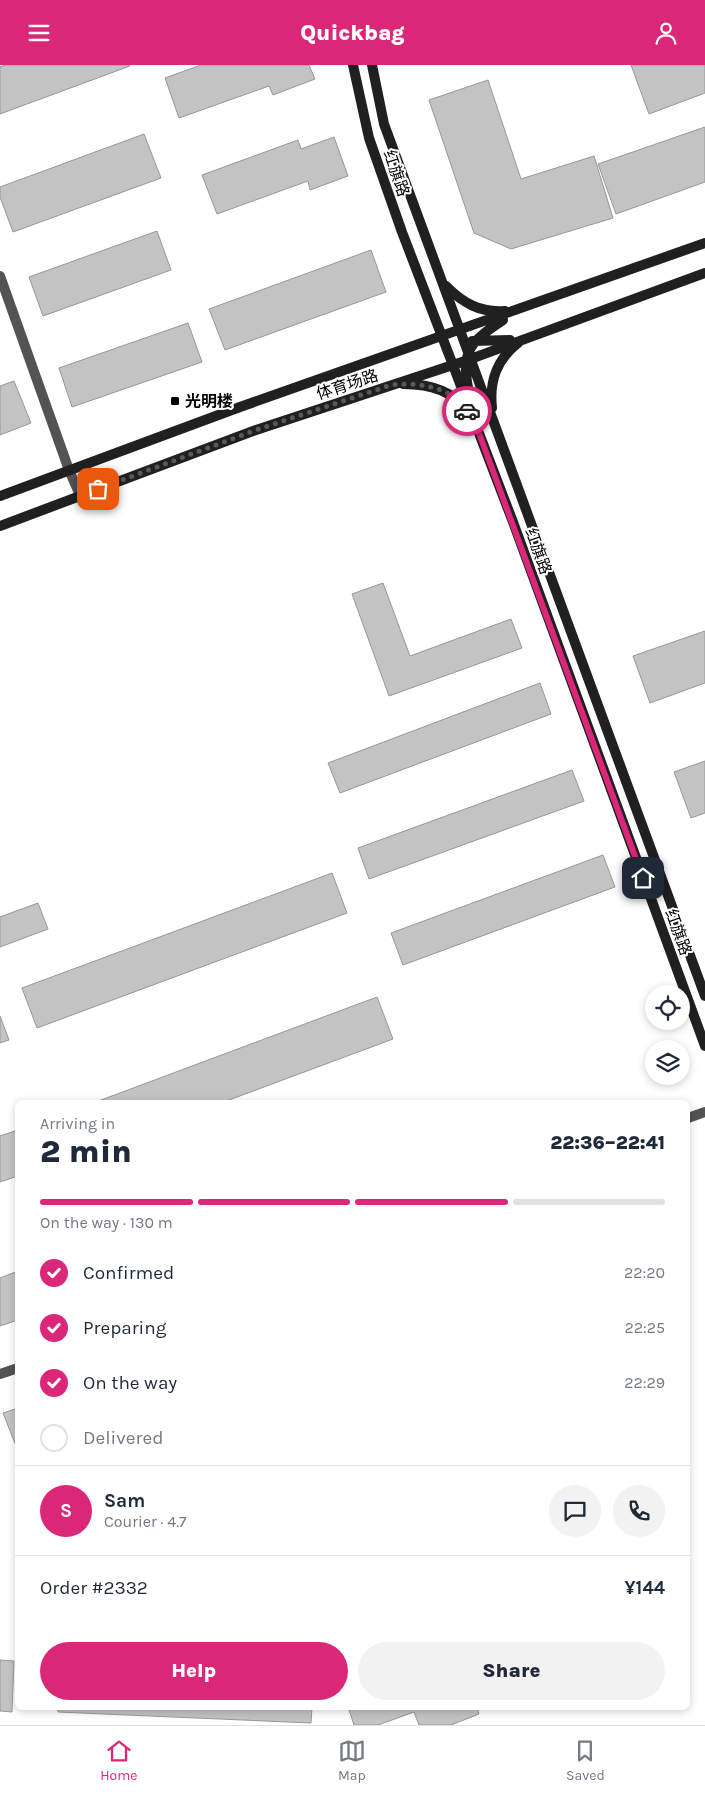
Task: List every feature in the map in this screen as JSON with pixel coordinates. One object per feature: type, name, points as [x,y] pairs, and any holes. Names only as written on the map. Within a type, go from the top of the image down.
[{"type":"main road","name":"红旗路","points":[[353,65],[370,139],[423,288],[458,337],[452,365],[476,425],[705,1046]]},
{"type":"main road","name":"红旗路","points":[[372,65],[384,124],[442,282],[458,337],[493,420],[705,996]]},
{"type":"main road","name":"体育场路","points":[[0,496],[68,470],[458,337],[516,311],[705,243]]},
{"type":"main road","name":"体育场路","points":[[0,526],[256,430],[452,365],[467,357],[524,339],[705,273]]},
{"type":"main road","points":[[442,282],[456,297],[481,311],[516,311]]},
{"type":"main road","points":[[458,337],[516,311]]},
{"type":"main road","points":[[458,337],[524,339]]},
{"type":"main road","points":[[493,420],[493,377],[504,357],[524,339]]},
{"type":"main road","points":[[467,357],[465,375],[476,425]]},
{"type":"main road","points":[[391,385],[414,384],[446,392],[466,409],[476,425]]},
{"type":"street","points":[[0,276],[68,470],[80,495]]},
{"type":"street","points":[[690,1117],[705,1111]]},
{"type":"street","points":[[0,1374],[15,1368]]},
{"type":"building","points":[[6,65],[130,66],[0,114],[0,67]]},
{"type":"building","points":[[201,65],[309,65],[315,79],[273,95],[269,86],[179,118],[165,78]]},
{"type":"building","points":[[631,65],[705,65],[705,93],[649,114]]},
{"type":"building","points":[[488,80],[521,179],[594,156],[613,218],[511,249],[474,233],[429,100]]},
{"type":"building","points":[[705,127],[705,182],[616,214],[598,164]]},
{"type":"building","points":[[144,134],[161,178],[13,232],[0,197],[0,187]]},
{"type":"building","points":[[334,137],[348,176],[310,190],[308,181],[217,214],[202,175],[298,140],[301,149]]},
{"type":"building","points":[[157,231],[171,270],[43,316],[29,277]]},
{"type":"building","points":[[371,250],[386,292],[225,350],[209,309]]},
{"type":"building","points":[[188,323],[202,362],[72,407],[59,368]]},
{"type":"building","points":[[14,381],[31,423],[0,435],[0,386]]},
{"type":"building","points":[[383,583],[410,656],[511,619],[522,648],[389,696],[352,594]]},
{"type":"building","points":[[705,631],[705,683],[650,703],[633,656]]},
{"type":"building","points":[[540,683],[551,714],[340,793],[328,763]]},
{"type":"building","points":[[705,761],[705,813],[691,818],[674,772]]},
{"type":"building","points":[[572,770],[584,801],[369,879],[358,848]]},
{"type":"building","points":[[603,855],[615,887],[403,965],[391,933]]},
{"type":"building","points":[[332,873],[347,913],[37,1028],[22,988]]},
{"type":"building","points":[[38,903],[48,929],[0,947],[0,917]]},
{"type":"building","points":[[377,997],[393,1039],[229,1100],[101,1100]]},
{"type":"building","points":[[0,1016],[9,1040],[0,1043]]},
{"type":"building","points":[[15,1131],[15,1177],[0,1182],[0,1136]]},
{"type":"building","points":[[15,1272],[15,1321],[0,1326],[0,1278]]},
{"type":"building","points":[[15,1409],[15,1443],[3,1413]]},
{"type":"building","points":[[0,1660],[14,1661],[12,1712],[0,1711]]},
{"type":"building","points":[[58,1710],[312,1710],[311,1723],[58,1712]]},
{"type":"building","points":[[349,1710],[478,1710],[479,1714],[451,1725],[419,1725],[414,1712],[378,1725],[354,1725]]},
{"type":"way so far","points":[[98,489],[256,430],[391,385],[414,384],[446,392],[460,402],[467,411]]},
{"type":"place","name":"光明楼","points":[[175,401]]},
{"type":"route","points":[[467,411],[476,425],[513,522],[643,878]]}]
